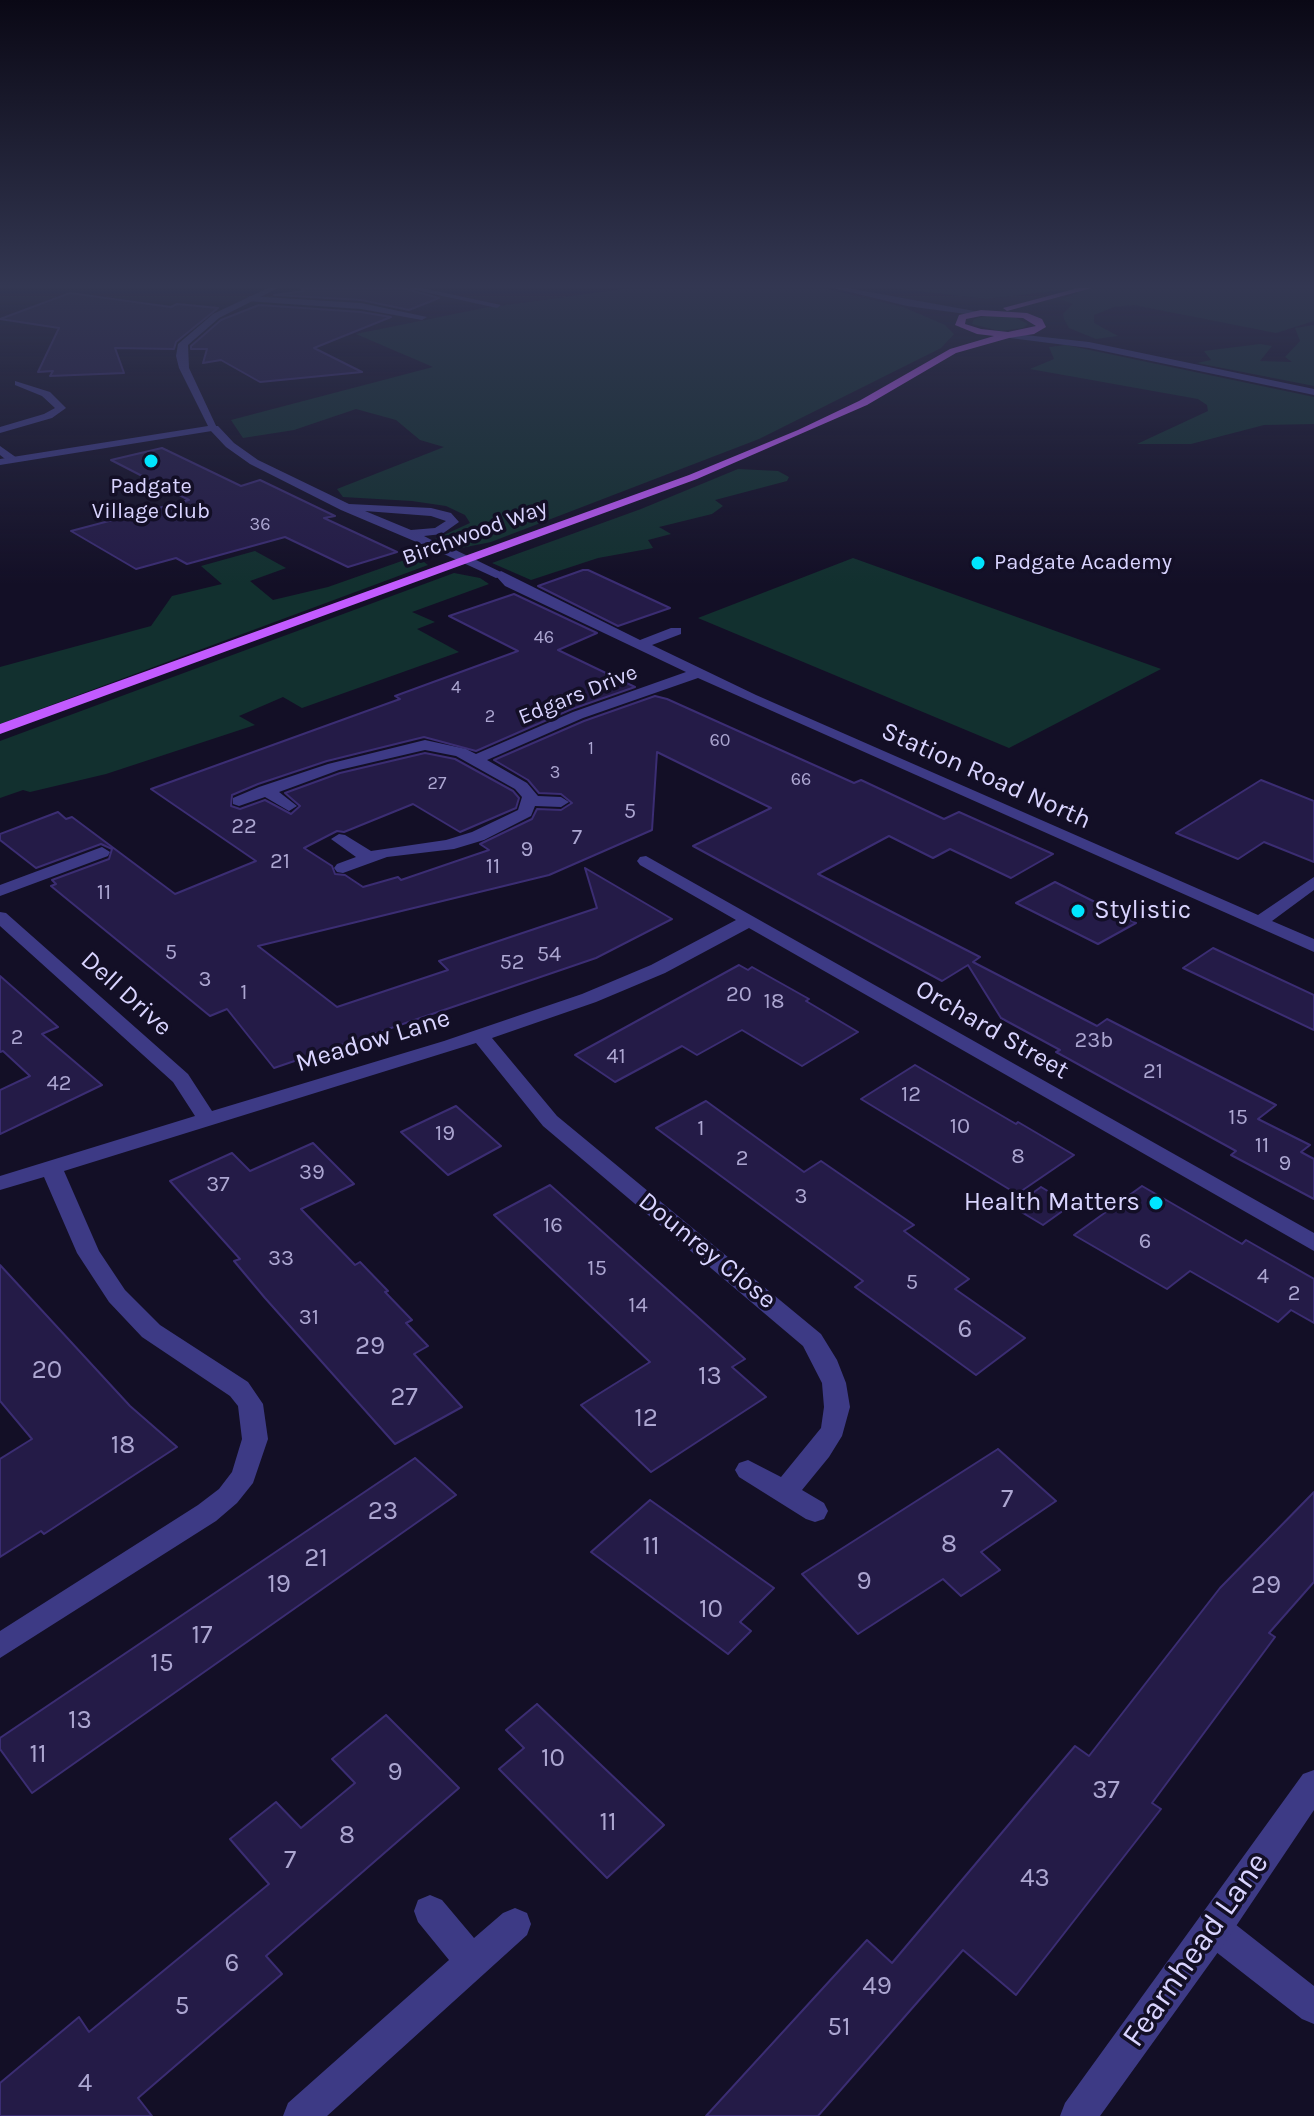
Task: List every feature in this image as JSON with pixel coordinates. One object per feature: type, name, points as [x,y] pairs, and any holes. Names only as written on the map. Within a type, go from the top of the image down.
[{"type":"main road","name":"Birchwood Way","points":[[0,729],[693,477],[802,432],[891,387]]},
{"type":"street","points":[[0,430],[48,416],[61,408],[46,394],[28,387]]},
{"type":"street","points":[[0,462],[214,428],[193,387]]},
{"type":"street","points":[[1289,387],[1314,392]]},
{"type":"street","name":"Station Road North","points":[[214,428],[230,445],[254,462],[345,507],[501,575],[510,583],[765,705],[1314,946]]},
{"type":"street","points":[[0,449],[13,460]]},
{"type":"street","points":[[345,507],[431,512],[447,516],[453,522],[438,531],[406,534]]},
{"type":"street","points":[[640,645],[676,631]]},
{"type":"street","name":"Edgars Drive","points":[[475,760],[578,715],[698,673]]},
{"type":"street","points":[[239,801],[334,767],[425,745],[453,749],[527,790],[530,801],[525,813],[478,836],[448,845],[394,850],[343,868]]},
{"type":"street","points":[[265,790],[289,806]]},
{"type":"street","points":[[530,801],[561,802]]},
{"type":"street","points":[[339,839],[368,857]]},
{"type":"street","points":[[0,891],[102,852]]},
{"type":"street","name":"Orchard Street","points":[[646,861],[1314,1243]]},
{"type":"street","points":[[1259,922],[1314,882]]},
{"type":"street","name":"Dell Drive","points":[[0,917],[181,1078],[207,1119]]},
{"type":"street","name":"Meadow Lane","points":[[0,1183],[480,1036],[623,985],[750,920]]},
{"type":"street","name":"Dounrey Close","points":[[480,1036],[560,1130],[812,1340],[825,1360],[834,1383],[837,1407],[833,1429],[820,1450],[784,1492]]},
{"type":"street","points":[[0,1646],[207,1513],[228,1496],[244,1476],[255,1439],[255,1420],[250,1404],[239,1389],[151,1331],[117,1296],[88,1253],[51,1167]]},
{"type":"street","points":[[748,1470],[815,1511]]},
{"type":"street","name":"Fearnhead Lane","points":[[1078,2116],[1214,1929],[1314,1784]]},
{"type":"street","points":[[430,1911],[472,1962]]},
{"type":"street","points":[[301,2116],[515,1924]]},
{"type":"street","points":[[1214,1929],[1314,2007]]},
{"type":"green space","points":[[358,387],[864,387],[759,439],[491,542],[456,549],[435,539],[470,523],[465,515],[446,506],[343,497],[337,489],[444,447],[420,440],[396,420],[356,409],[294,430],[243,438],[231,420]]},
{"type":"green space","points":[[1129,387],[1265,387],[1314,397],[1314,424],[1264,425],[1191,444],[1137,444],[1208,411],[1207,405],[1198,399]]},
{"type":"green space","points":[[738,469],[778,471],[789,477],[787,481],[715,500],[723,506],[712,514],[659,527],[671,534],[648,540],[653,548],[598,558],[531,580],[492,563],[641,509]]},
{"type":"green space","points":[[255,551],[286,568],[250,581],[273,600],[328,587],[416,556],[428,565],[0,724],[0,667],[151,626],[172,596],[222,584],[201,566]]},
{"type":"green space","points":[[853,558],[1161,669],[1009,748],[698,618]]},
{"type":"green space","points":[[454,573],[480,578],[489,584],[412,612],[435,622],[417,629],[459,652],[302,708],[283,697],[239,716],[255,725],[106,774],[30,792],[23,790],[0,798],[0,741]]},
{"type":"building","points":[[162,448],[241,486],[260,480],[335,516],[324,518],[397,552],[348,567],[285,537],[187,564],[176,558],[136,569],[71,531],[189,500],[111,460]]},
{"type":"building","points":[[583,570],[670,608],[618,626],[538,586]]},
{"type":"building","points":[[514,594],[597,633],[558,650],[635,687],[572,709],[476,751],[424,737],[327,761],[258,784],[232,795],[231,806],[240,809],[265,800],[291,814],[300,806],[285,793],[340,773],[425,753],[455,759],[513,791],[519,798],[516,808],[460,832],[413,804],[344,832],[337,831],[304,848],[332,866],[335,874],[345,875],[363,887],[398,877],[401,880],[489,850],[480,844],[532,819],[537,809],[561,810],[572,803],[561,794],[539,793],[528,780],[494,760],[584,721],[655,696],[667,699],[854,783],[861,780],[944,819],[959,812],[1053,854],[1011,878],[950,849],[933,858],[889,836],[818,874],[980,957],[973,962],[1097,1026],[1107,1019],[1276,1105],[1258,1119],[1310,1145],[1301,1152],[1314,1159],[1314,1199],[1231,1155],[1236,1151],[1056,1052],[1060,1050],[1001,1018],[968,965],[942,981],[693,846],[771,808],[657,752],[652,830],[549,875],[258,946],[337,1007],[448,970],[439,961],[597,908],[585,868],[672,919],[596,958],[274,1068],[227,1009],[210,1016],[51,886],[56,884],[52,880],[109,859],[112,849],[101,844],[36,868],[0,840],[0,834],[58,812],[66,819],[72,817],[175,894],[256,861],[151,789],[400,699],[395,696],[518,651],[449,616]]},
{"type":"building","points":[[1261,780],[1314,801],[1314,862],[1264,842],[1238,859],[1176,833]]},
{"type":"building","points":[[1055,882],[1136,923],[1098,944],[1016,903]]},
{"type":"building","points":[[1213,948],[1314,995],[1314,1030],[1183,968]]},
{"type":"building","points":[[739,965],[748,970],[752,967],[809,999],[806,1001],[858,1032],[802,1066],[742,1030],[697,1055],[682,1046],[615,1082],[575,1055]]},
{"type":"building","points":[[0,976],[58,1027],[42,1034],[102,1085],[0,1134],[0,1090],[30,1076],[3,1051],[0,1052]]},
{"type":"building","points":[[915,1065],[1074,1155],[1017,1194],[861,1099]]},
{"type":"building","points":[[706,1101],[804,1172],[821,1161],[914,1225],[904,1231],[969,1279],[955,1289],[1025,1338],[976,1375],[855,1287],[863,1281],[656,1128]]},
{"type":"building","points":[[456,1106],[501,1146],[448,1175],[401,1132]]},
{"type":"building","points":[[313,1143],[354,1184],[301,1209],[355,1265],[360,1262],[412,1320],[406,1323],[428,1346],[414,1354],[462,1407],[395,1444],[265,1298],[234,1261],[240,1259],[170,1181],[232,1153],[250,1171]]},
{"type":"building","points":[[550,1185],[745,1359],[732,1367],[766,1397],[651,1472],[581,1405],[650,1362],[494,1215]]},
{"type":"building","points":[[1142,1186],[1242,1244],[1246,1240],[1314,1279],[1314,1323],[1291,1310],[1278,1322],[1190,1271],[1167,1289],[1074,1235]]},
{"type":"building","points":[[1041,1187],[1071,1205],[1043,1225],[1013,1207]]},
{"type":"building","points":[[0,1265],[130,1406],[177,1447],[44,1534],[41,1531],[0,1557],[0,1459],[32,1439],[0,1401]]},
{"type":"building","points":[[998,1449],[1056,1501],[981,1552],[1000,1570],[961,1596],[943,1579],[858,1634],[802,1574]]},
{"type":"building","points":[[415,1458],[456,1495],[32,1793],[0,1749],[0,1738]]},
{"type":"building","points":[[1314,1492],[1314,1582],[1269,1633],[1275,1637],[1152,1803],[1161,1809],[1016,1995],[963,1950],[818,2116],[706,2116],[867,1940],[892,1963],[1075,1746],[1089,1756],[1220,1588]]},
{"type":"building","points":[[650,1500],[774,1588],[740,1622],[751,1631],[728,1654],[591,1552]]},
{"type":"building","points":[[537,1704],[664,1825],[607,1878],[499,1769],[524,1748],[506,1730]]},
{"type":"building","points":[[386,1715],[459,1788],[266,1956],[282,1974],[138,2098],[152,2116],[0,2116],[0,2083],[79,2017],[89,2032],[269,1884],[230,1839],[276,1802],[301,1828],[355,1783],[332,1759]]},
{"type":"place","name":"Padgate Village Club","points":[[151,461]]},
{"type":"place","name":"Padgate Academy","points":[[978,563]]},
{"type":"place","name":"Stylistic","points":[[1078,911]]},
{"type":"place","name":"Health Matters","points":[[1156,1203]]}]
